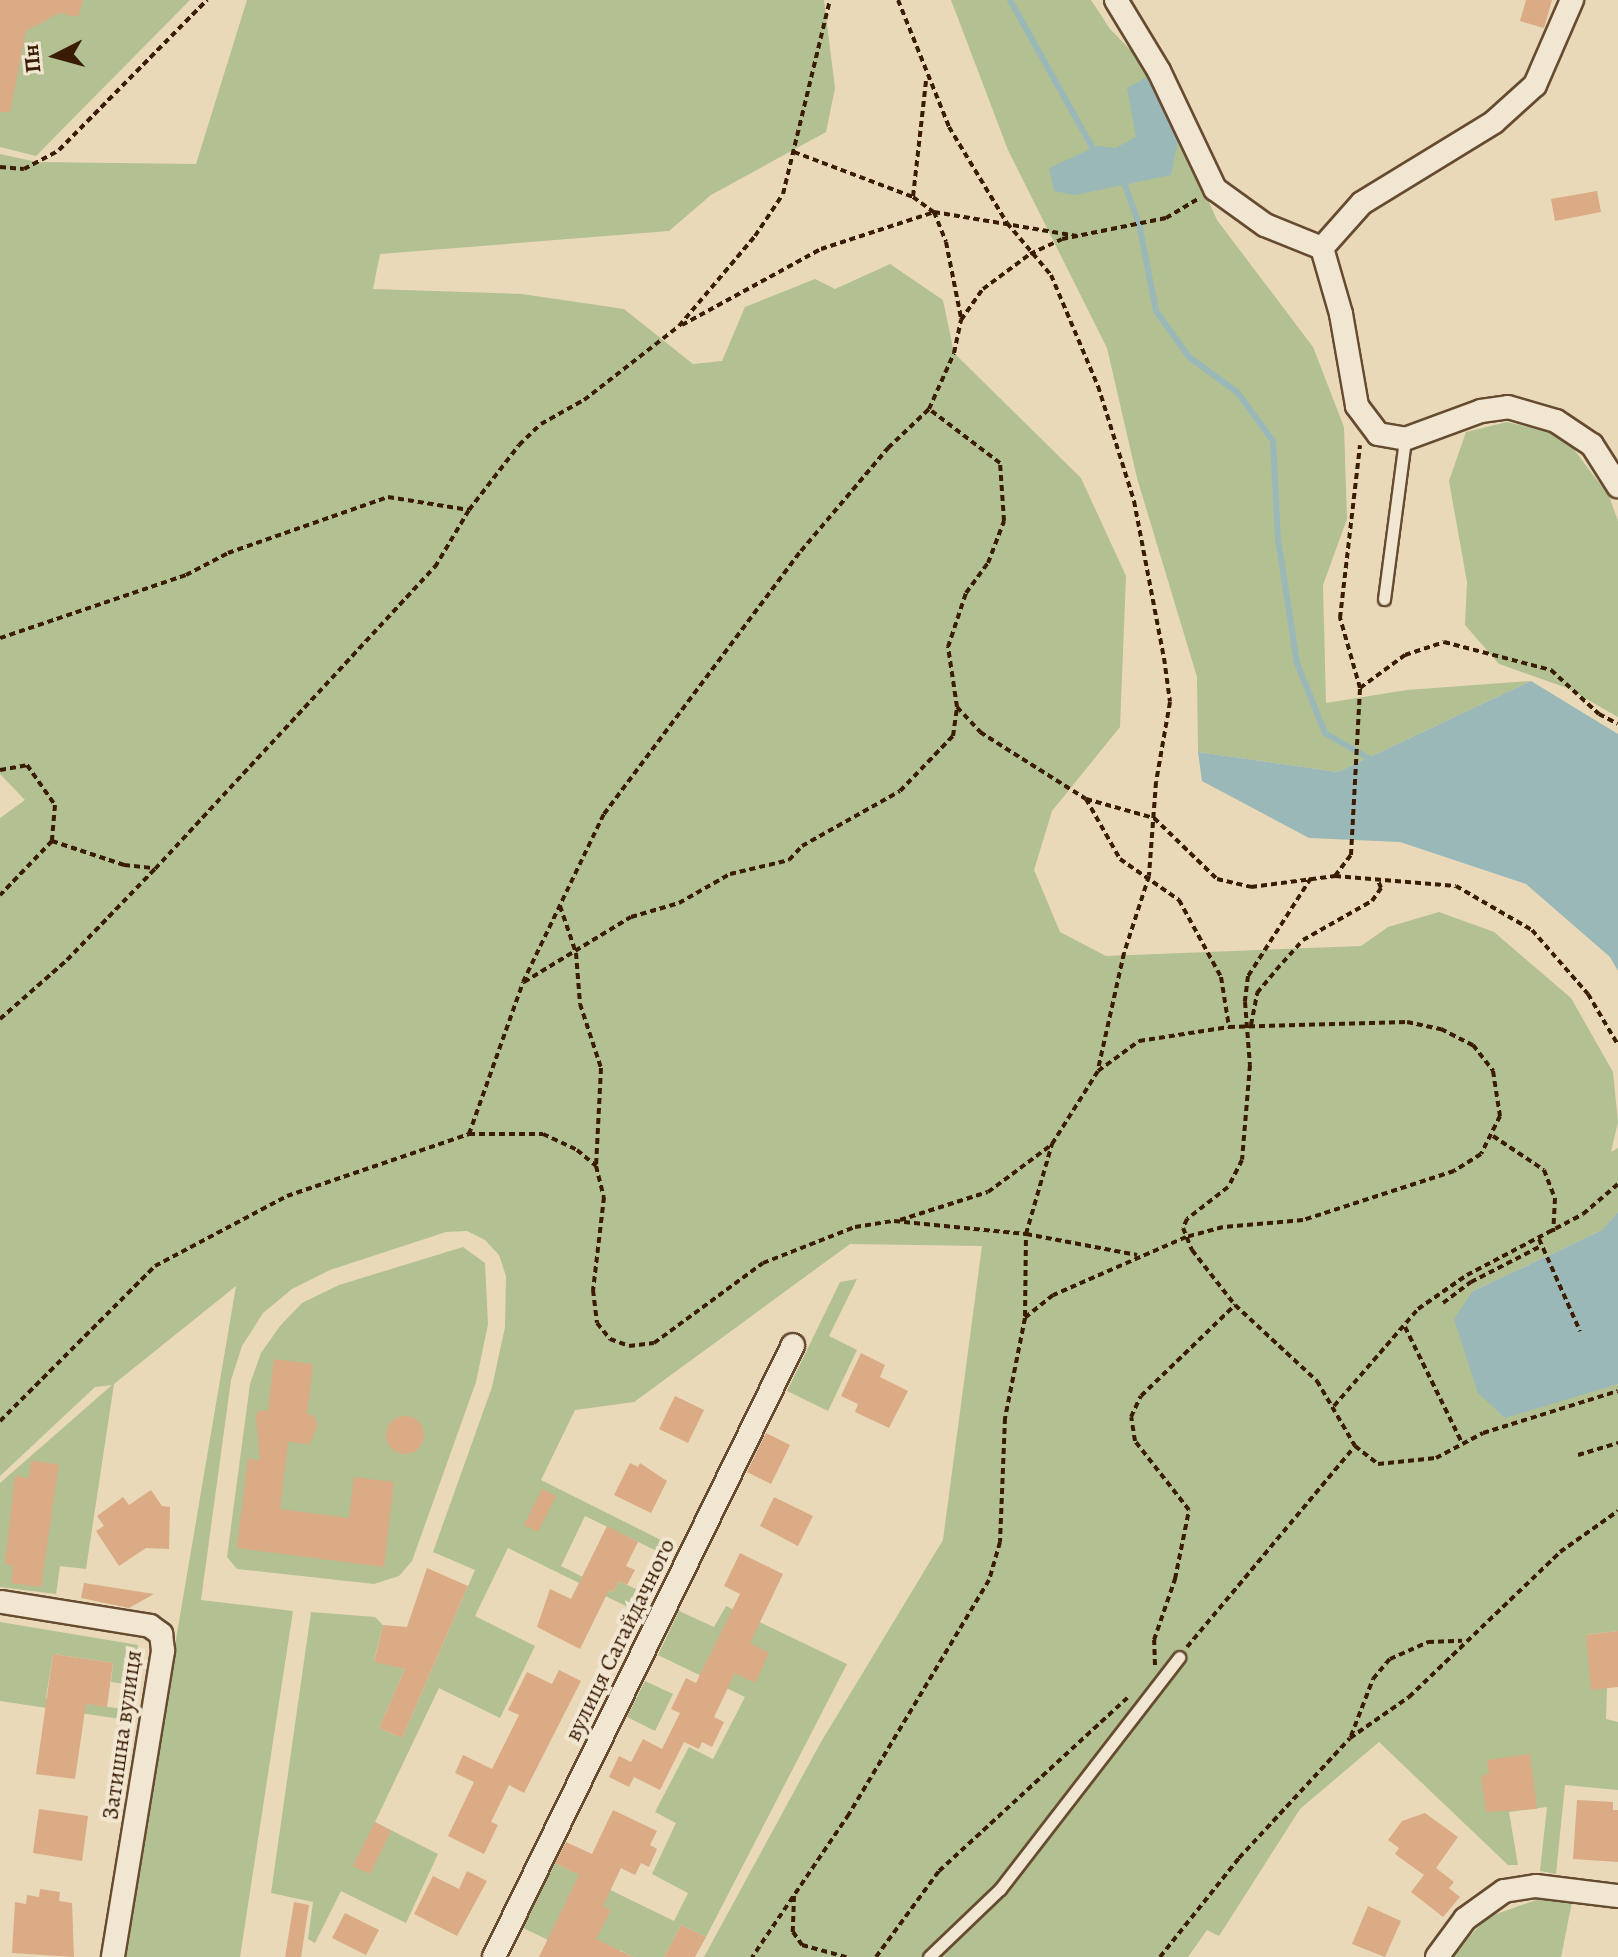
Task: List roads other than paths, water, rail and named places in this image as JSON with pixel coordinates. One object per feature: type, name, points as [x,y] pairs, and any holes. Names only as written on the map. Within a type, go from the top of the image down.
[{"type":"street","points":[[1116,0],[1159,71],[1215,189],[1265,225],[1322,248]]},
{"type":"street","points":[[1322,248],[1362,203],[1405,171],[1494,122],[1535,85],[1572,0]]},
{"type":"street","points":[[1322,248],[1341,314],[1357,406],[1378,434],[1405,439],[1481,411],[1508,407],[1556,421],[1592,445],[1618,486]]},
{"type":"street","name":"вулиця Сагайдачного","points":[[494,1957],[793,1345]]},
{"type":"street","name":"Затишна вулиця","points":[[2,1602],[150,1626],[161,1634],[163,1651],[113,1957]]},
{"type":"street","points":[[1437,1957],[1465,1919],[1504,1891],[1536,1886],[1618,1896]]},
{"type":"lane","points":[[1384,599],[1405,439]]},
{"type":"lane","points":[[929,1957],[1000,1889],[1179,1657]]},
{"type":"water","points":[[1147,77],[1178,140],[1171,175],[1075,195],[1054,191],[1049,168],[1097,146],[1116,148],[1136,137],[1127,88]]},
{"type":"water","points":[[1531,681],[1618,734],[1618,971],[1610,957],[1526,884],[1400,842],[1309,838],[1202,781],[1198,752],[1338,772]]},
{"type":"water","points":[[1618,1212],[1618,1384],[1505,1418],[1478,1393],[1454,1319],[1473,1291],[1602,1230]]},
{"type":"waterway","points":[[1010,0],[1096,154]]},
{"type":"waterway","points":[[1122,177],[1139,224],[1156,311],[1189,357],[1237,392],[1273,441],[1278,539],[1297,663],[1325,733],[1375,762]]}]
